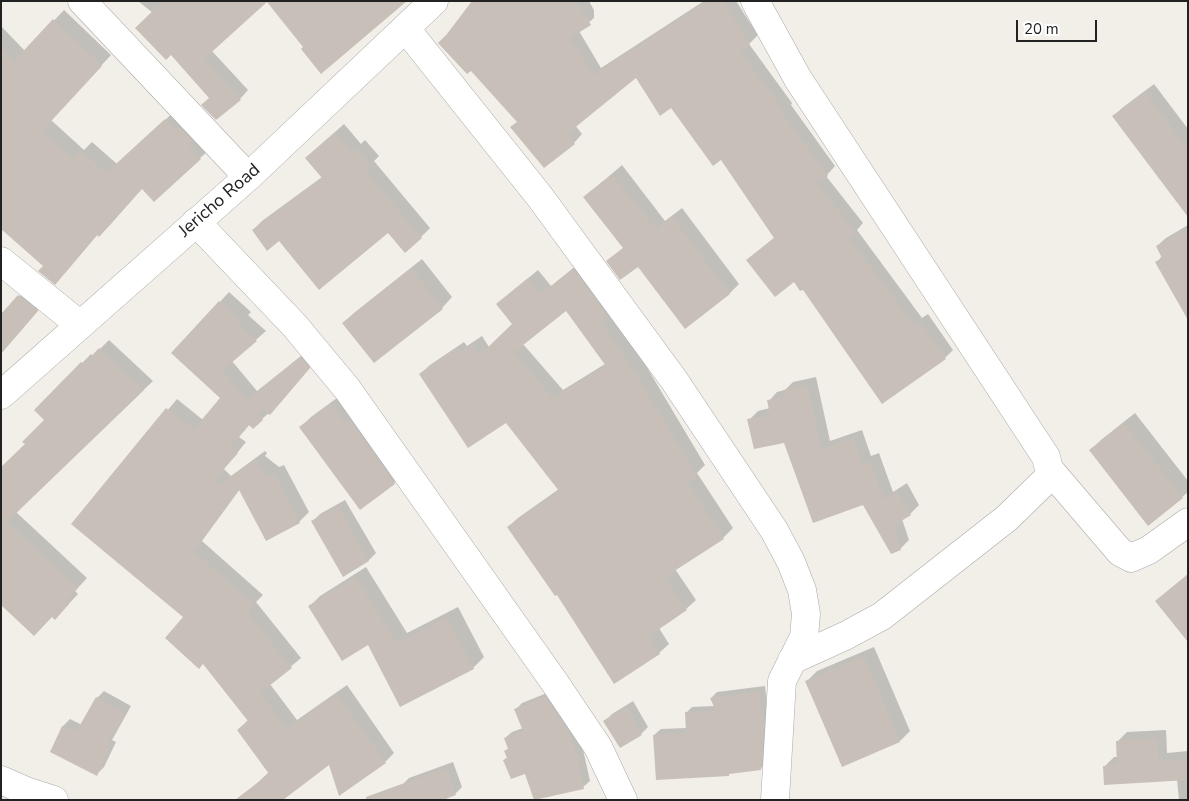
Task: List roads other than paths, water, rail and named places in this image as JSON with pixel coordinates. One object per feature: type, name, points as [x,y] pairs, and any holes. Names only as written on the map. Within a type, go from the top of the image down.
[{"type":"street","points":[[82,1],[248,177]]},
{"type":"street","points":[[755,1],[798,80],[1046,456],[1049,469],[1048,478],[1007,518],[882,616],[845,636],[792,660]]},
{"type":"street","name":"Jericho Road","points":[[1,395],[248,177],[406,29],[426,4]]},
{"type":"street","points":[[406,29],[540,197],[674,380],[774,530],[791,562],[799,583],[806,614],[804,637],[782,681],[775,800]]},
{"type":"street","points":[[196,222],[295,326],[348,390],[555,683],[598,748],[624,800]]},
{"type":"street","points":[[1,261],[80,325]]},
{"type":"street","points":[[1049,469],[1120,552],[1131,558],[1149,550],[1188,522]]},
{"type":"street","points":[[1,780],[26,792],[54,800]]}]
